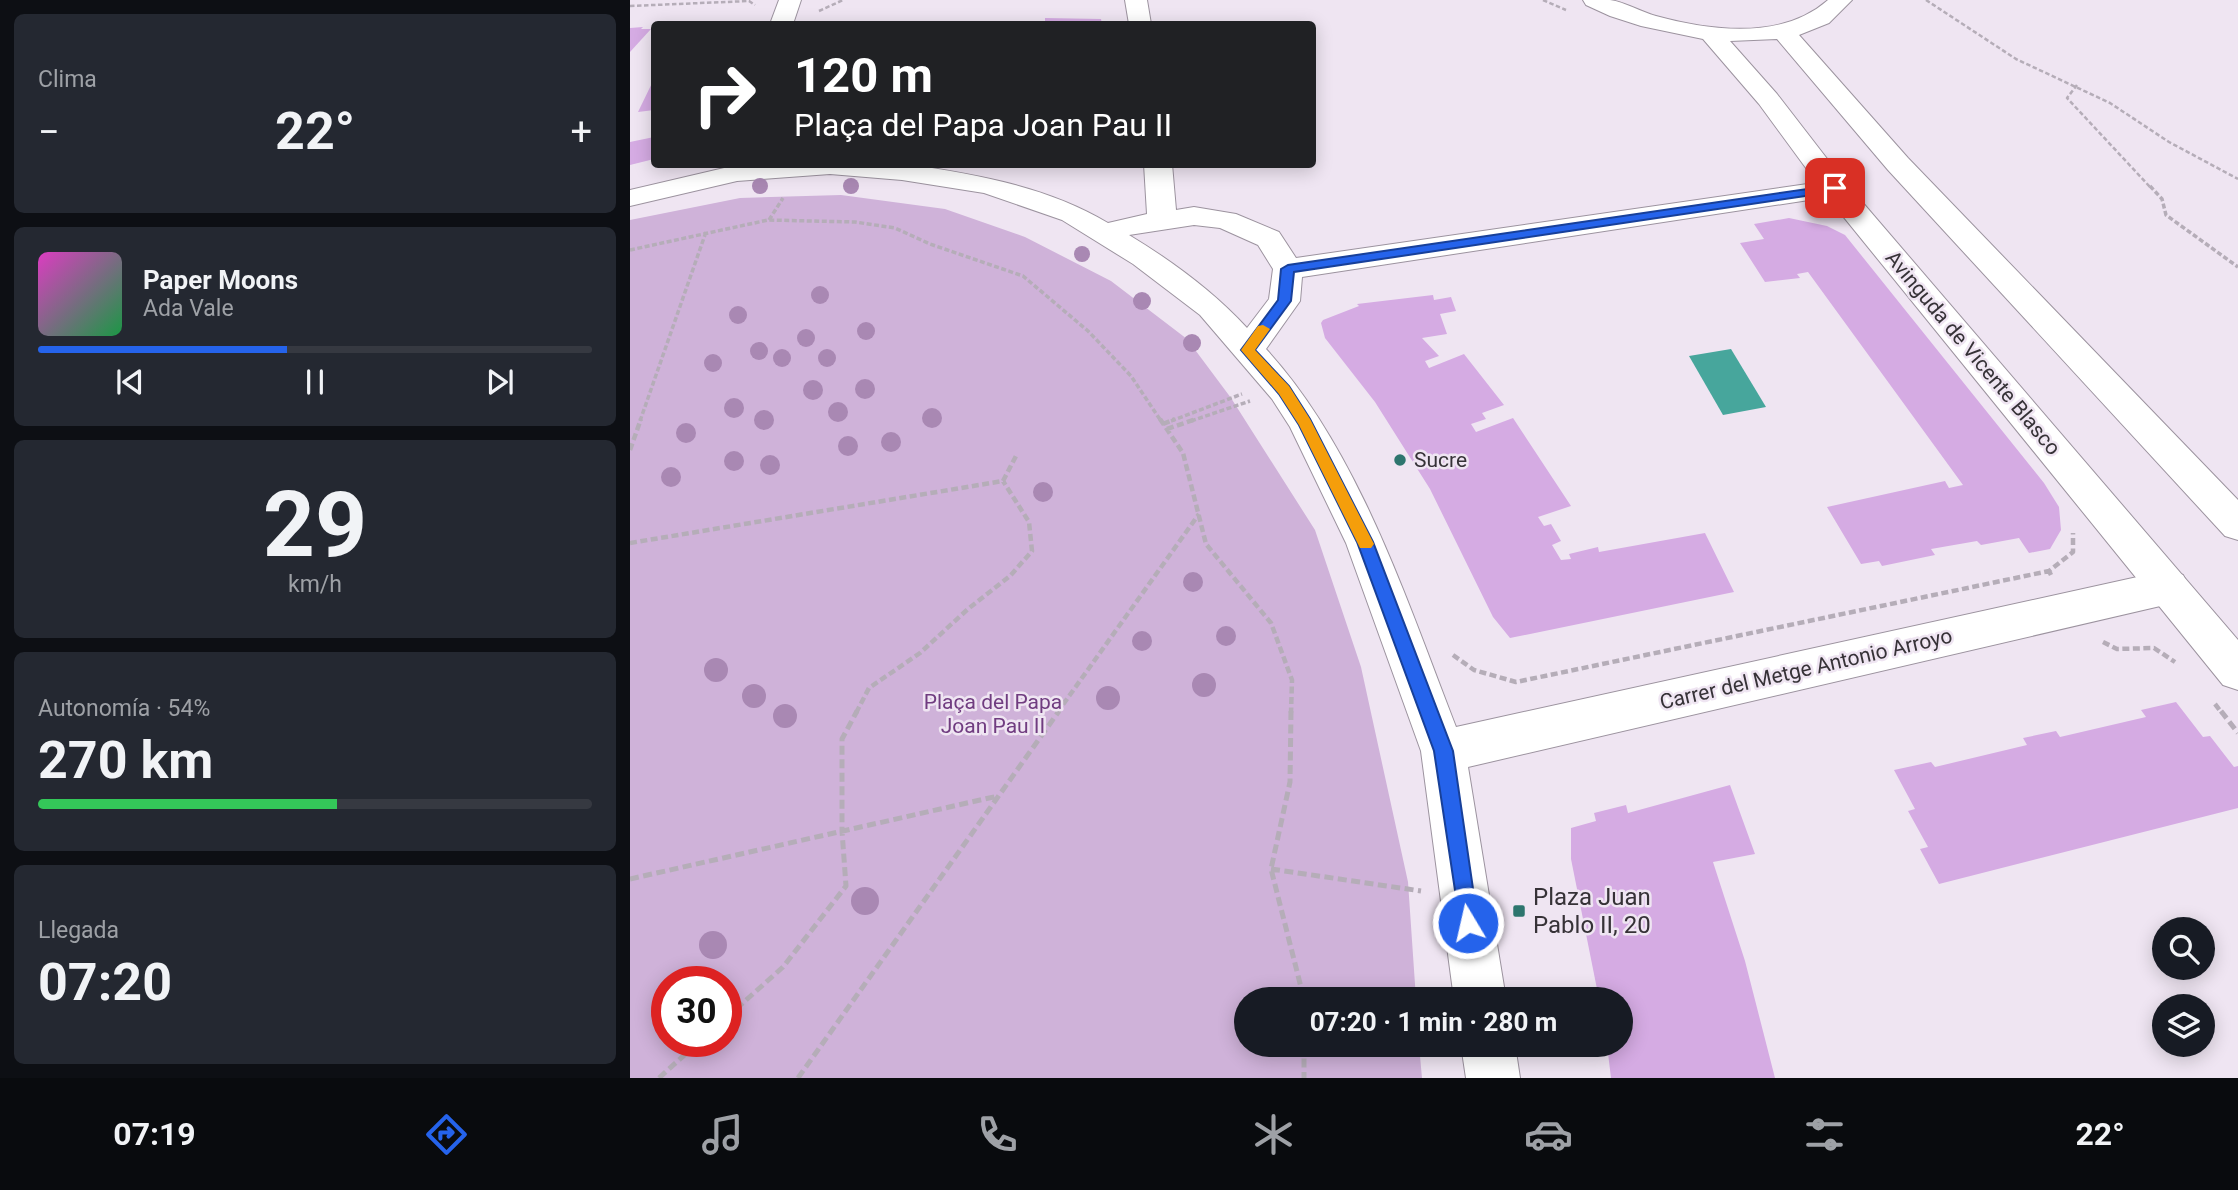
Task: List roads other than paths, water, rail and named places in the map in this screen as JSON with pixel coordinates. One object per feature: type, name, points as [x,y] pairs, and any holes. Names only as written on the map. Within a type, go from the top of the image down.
[{"type":"street","points":[[783,21],[790,0]]},
{"type":"street","points":[[1136,0],[1140,21]]},
{"type":"street","points":[[1594,0],[1638,19],[1671,28],[1711,34],[1748,35],[1806,26],[1834,10],[1841,0]]},
{"type":"street","points":[[1783,31],[1898,164],[2238,525]]},
{"type":"street","name":"Avinguda de Vicente Blasco","points":[[1711,34],[1768,99],[1835,188],[2238,671]]},
{"type":"street","points":[[630,198],[738,169],[769,168]]},
{"type":"street","points":[[854,168],[989,185],[1072,214],[1144,257],[1211,308],[1280,386],[1305,423],[1365,542],[1443,751],[1478,987]]},
{"type":"street","points":[[1158,168],[1163,219]]},
{"type":"street","points":[[1288,269],[1835,188]]},
{"type":"street","points":[[1104,233],[1163,219],[1195,216],[1226,220],[1269,239],[1288,269],[1284,301],[1248,350]]},
{"type":"street","name":"Carrer del Metge Antonio Arroyo","points":[[1443,751],[2169,587]]},
{"type":"street","points":[[1490,1057],[1493,1078]]},
{"type":"place","name":"Sucre","points":[[1400,460]]},
{"type":"place","name":"Plaza Juan Pablo II, 20","points":[[1519,911]]},
{"type":"park label","name":"Plaça del Papa Joan Pau II","points":[[993,714]]}]
